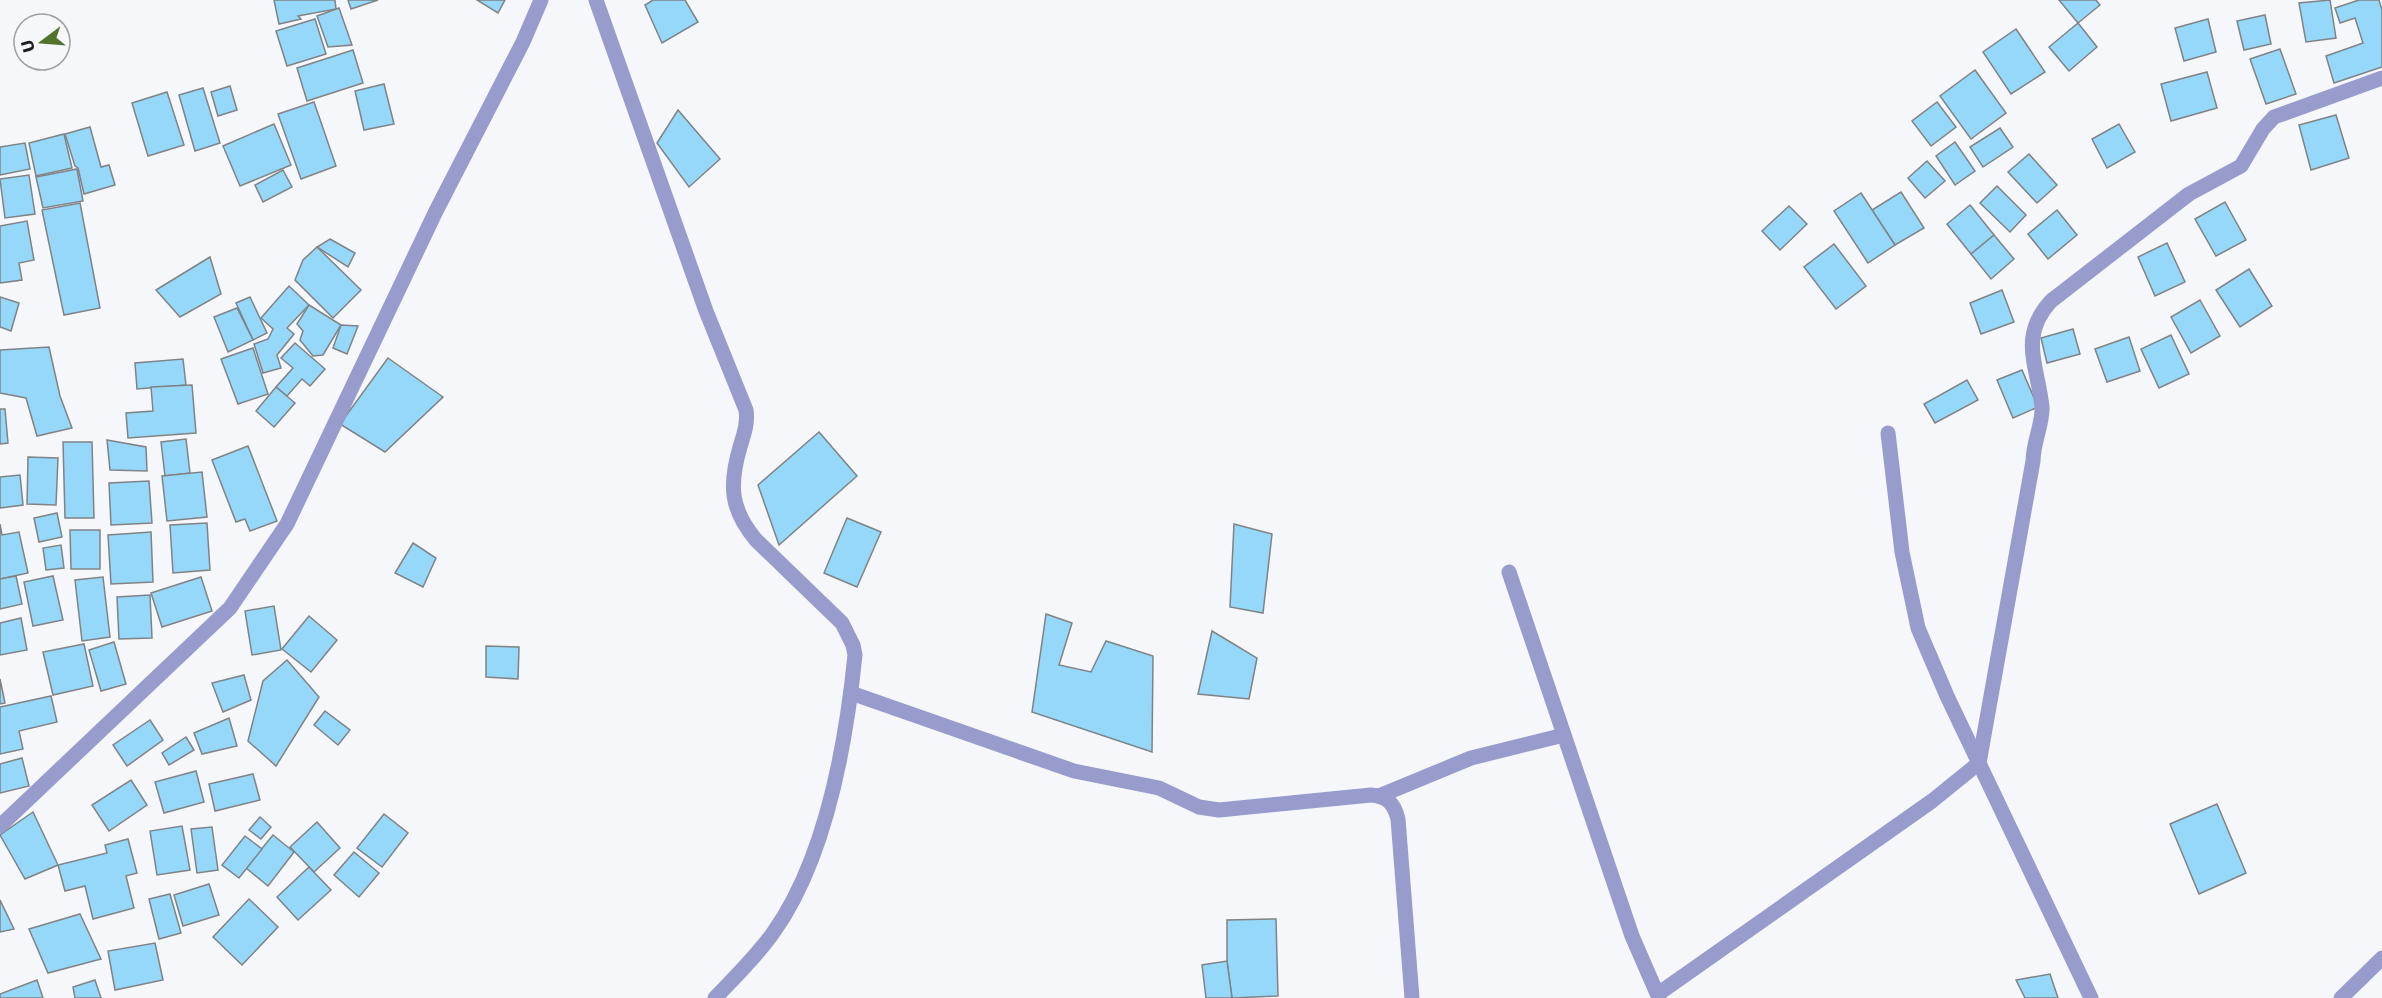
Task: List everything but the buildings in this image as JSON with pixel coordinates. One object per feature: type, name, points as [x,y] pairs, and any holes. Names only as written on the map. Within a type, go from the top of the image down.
[{"type":"street","points":[[0,826],[230,608],[286,524],[435,211],[523,42],[541,0]]},
{"type":"street","points":[[596,0],[706,311],[746,410],[746,425],[736,461],[732,490],[734,504],[747,530],[756,540],[842,623],[853,645],[855,655],[840,759],[809,865],[789,907],[773,932],[752,960],[715,998]]},
{"type":"street","points":[[1509,572],[1632,936],[1659,996],[1932,801],[1979,763],[2033,462],[2033,445],[2042,408],[2036,380],[2032,337],[2042,311],[2051,301],[2189,194],[2241,166],[2263,129],[2274,117],[2382,78]]},
{"type":"street","points":[[1888,433],[1902,552],[1918,628],[1947,696],[2091,998]]},
{"type":"street","points":[[851,693],[1074,771],[1159,788],[1209,809],[1219,810],[1379,795],[1471,758],[1564,735]]},
{"type":"street","points":[[1379,795],[1393,804],[1398,819],[1412,998]]},
{"type":"street","points":[[2341,998],[2382,958]]}]
